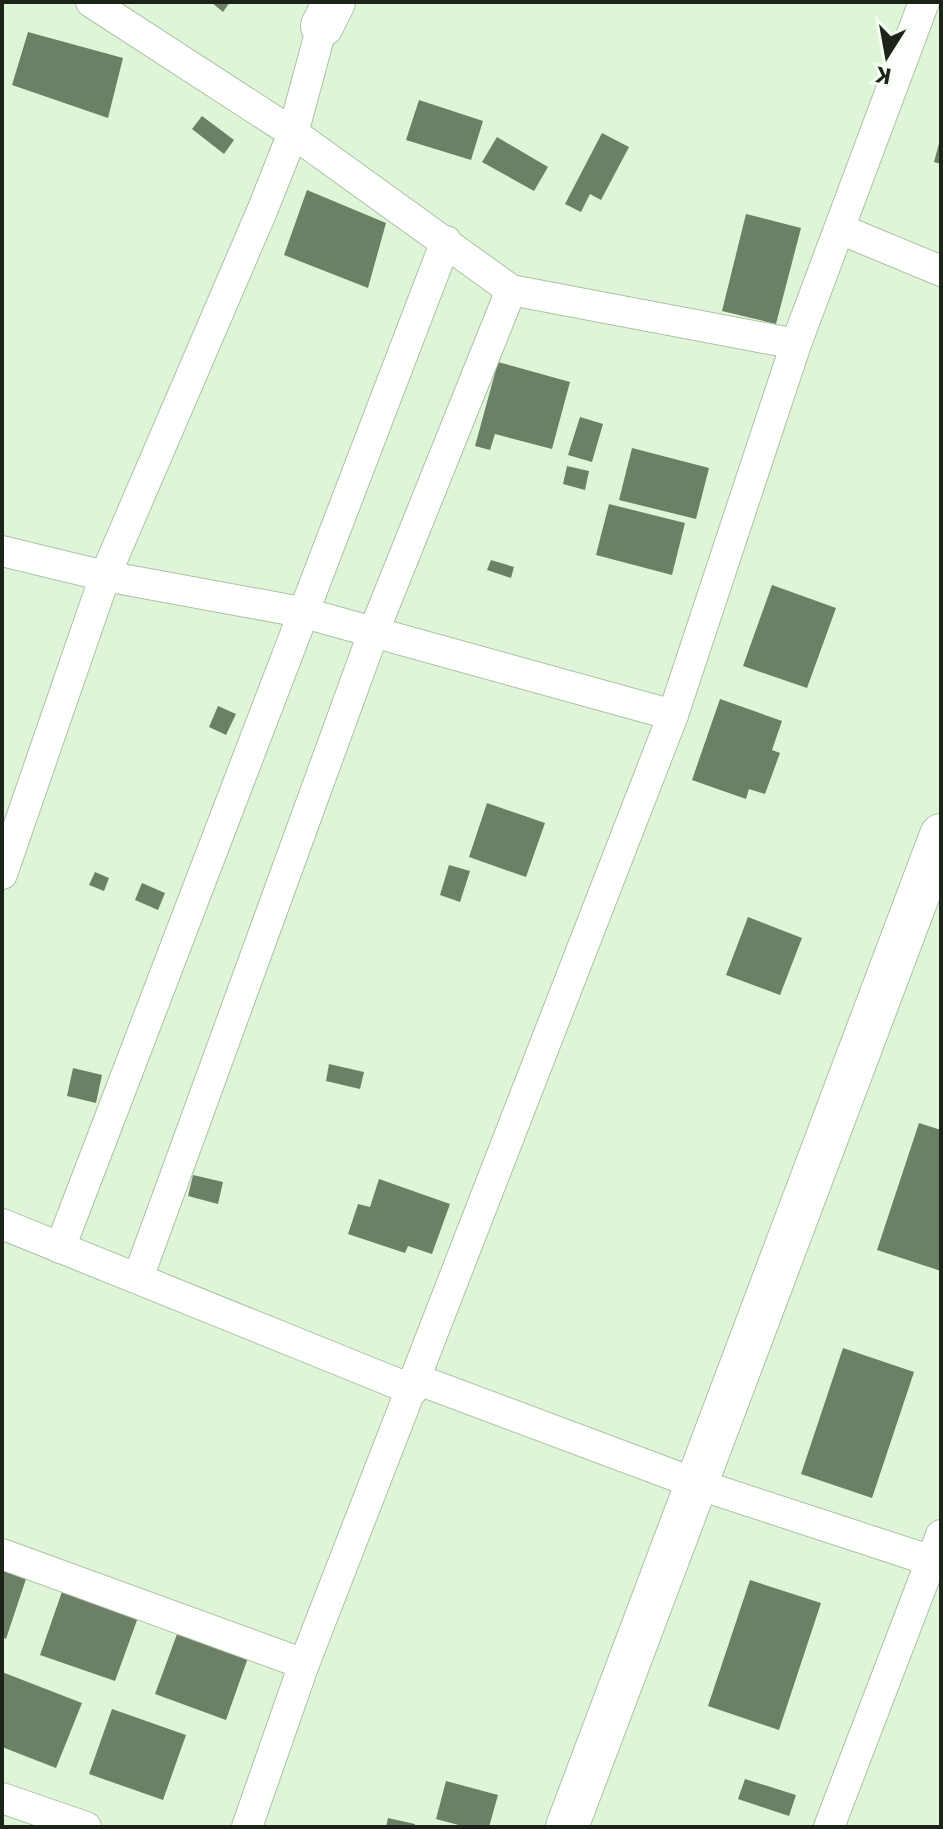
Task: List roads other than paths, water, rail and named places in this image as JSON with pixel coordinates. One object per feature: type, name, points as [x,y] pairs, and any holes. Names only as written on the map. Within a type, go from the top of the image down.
[{"type":"street","points":[[91,2],[293,133],[511,290],[796,344]]},
{"type":"street","points":[[247,1827],[304,1664],[673,715],[796,344],[924,2]]},
{"type":"street","points":[[2,874],[9,830],[105,576],[293,133],[329,10]]},
{"type":"street","points":[[840,229],[941,271]]},
{"type":"street","points":[[60,1248],[301,612],[446,241]]},
{"type":"street","points":[[138,1278],[374,631],[511,290]]},
{"type":"street","points":[[2,551],[105,576],[301,612],[673,715]]},
{"type":"street","points":[[567,1827],[940,842]]},
{"type":"street","points":[[2,1224],[414,1384],[697,1484],[938,1553],[829,1827]]},
{"type":"street","points":[[2,1554],[304,1664]]},
{"type":"street","points":[[2,1798],[86,1827]]}]
